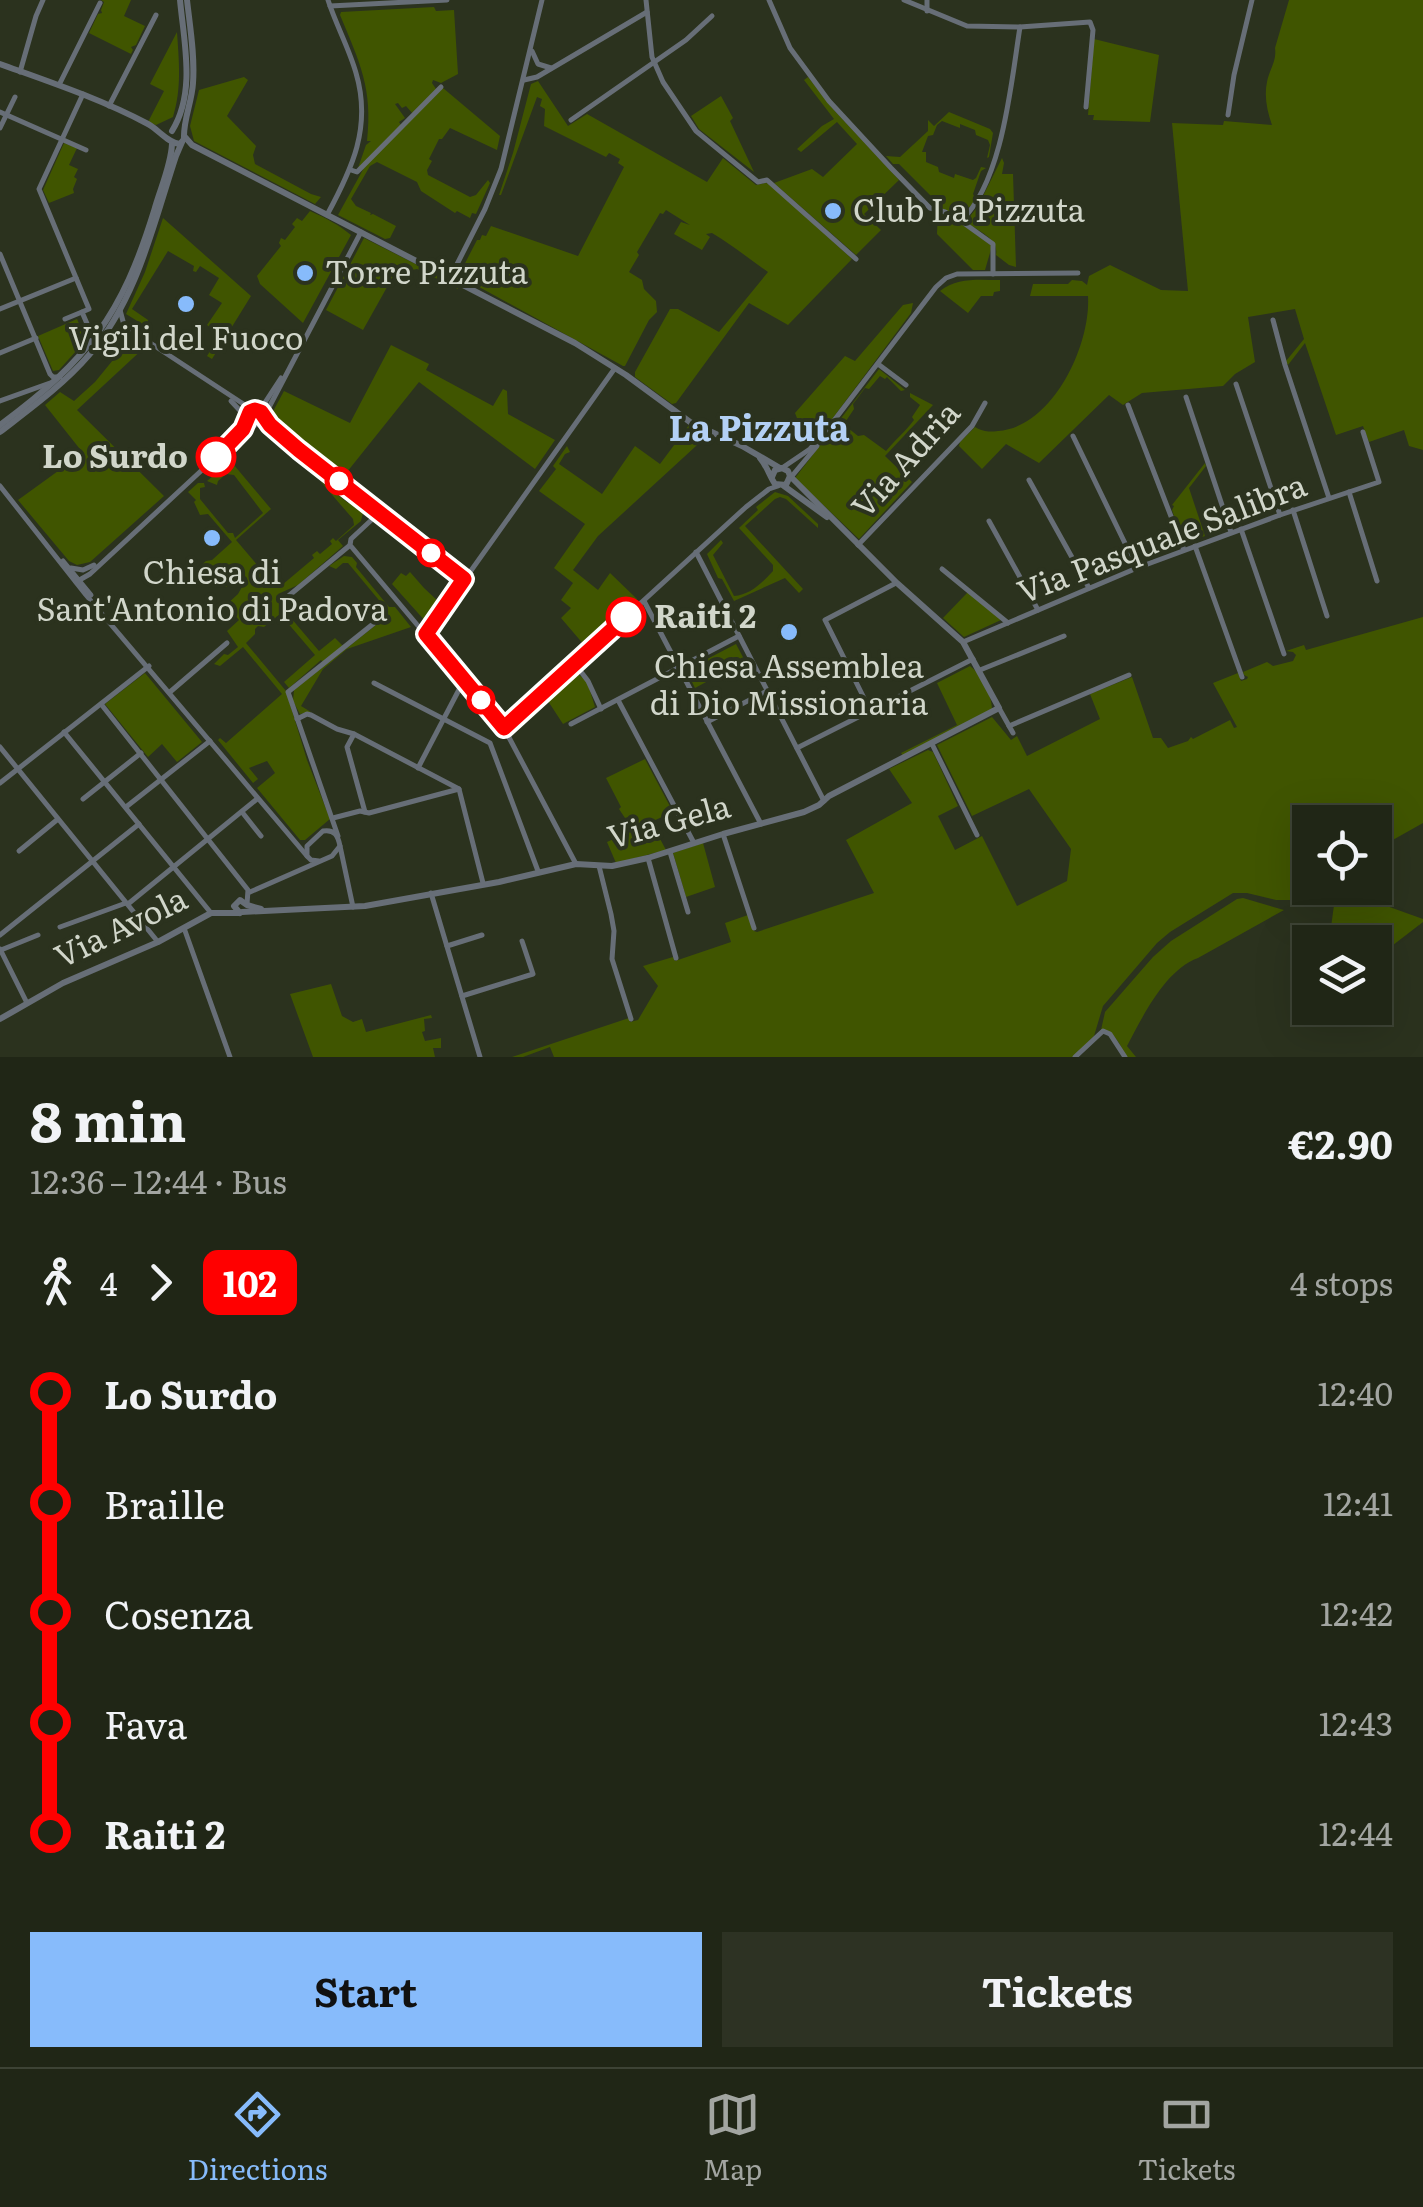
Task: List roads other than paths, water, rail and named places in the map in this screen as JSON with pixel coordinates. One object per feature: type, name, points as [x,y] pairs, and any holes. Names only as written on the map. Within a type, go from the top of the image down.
[{"type":"street","points":[[20,72],[43,0]]},
{"type":"street","points":[[0,428],[60,384],[88,356],[120,310],[140,269],[176,156],[187,83],[184,0]]},
{"type":"street","points":[[327,215],[351,170],[364,115],[356,74],[329,3],[447,0]]},
{"type":"street","points":[[450,278],[501,169],[542,0]]},
{"type":"street","points":[[646,0],[654,62],[662,82],[696,131],[758,182],[767,180],[856,259]]},
{"type":"street","points":[[769,0],[790,48],[829,101],[930,208],[961,221],[993,244],[993,274]]},
{"type":"street","points":[[904,0],[966,26],[1020,28],[1090,22],[1093,30],[1086,107]]},
{"type":"street","points":[[926,0],[927,11]]},
{"type":"street","points":[[1228,115],[1252,0]]},
{"type":"street","points":[[60,85],[100,2]]},
{"type":"street","points":[[524,80],[537,77],[647,12]]},
{"type":"street","points":[[109,106],[156,14]]},
{"type":"street","points":[[571,120],[686,40],[712,16]]},
{"type":"street","points":[[961,221],[976,205],[999,146],[1020,28]]},
{"type":"street","points":[[532,49],[538,64],[554,67]]},
{"type":"street","points":[[0,64],[83,94],[203,150],[574,343],[690,422],[788,471],[787,481]]},
{"type":"street","points":[[351,170],[358,172],[441,87]]},
{"type":"street","points":[[65,319],[89,309],[40,189],[83,94]]},
{"type":"street","points":[[0,128],[3,113],[14,97]]},
{"type":"street","points":[[3,113],[86,150]]},
{"type":"street","points":[[0,428],[60,377],[94,341],[118,302],[135,266],[177,138]]},
{"type":"street","points":[[216,457],[265,417],[361,232]]},
{"type":"street","points":[[0,254],[50,374],[60,377]]},
{"type":"street","points":[[504,728],[746,507],[787,481],[946,278],[957,274],[1078,273]]},
{"type":"street","points":[[0,310],[76,278]]},
{"type":"street","points":[[120,310],[124,325],[134,333],[246,407],[261,412],[299,450],[464,579]]},
{"type":"street","points":[[82,312],[94,341]]},
{"type":"street","points":[[1273,320],[1329,498]]},
{"type":"street","points":[[106,332],[120,328],[134,333]]},
{"type":"street","points":[[0,353],[36,338]]},
{"type":"street","points":[[878,364],[906,386]]},
{"type":"street","points":[[426,634],[616,368]]},
{"type":"street","points":[[78,580],[216,457],[243,429],[249,413],[264,404],[286,372]]},
{"type":"street","points":[[210,382],[248,419],[299,450]]},
{"type":"street","points":[[0,401],[53,383]]},
{"type":"street","points":[[1236,384],[1280,515]]},
{"type":"street","points":[[1186,396],[1232,532]]},
{"type":"street","name":"Via Adria","points":[[858,546],[972,426],[985,403]]},
{"type":"street","points":[[1128,405],[1184,550]]},
{"type":"street","points":[[746,507],[773,472],[810,449],[826,431]]},
{"type":"street","name":"Via Pasquale Salibra","points":[[963,642],[1137,568],[1379,482],[1363,432]]},
{"type":"street","points":[[1073,436],[1137,568]]},
{"type":"street","points":[[755,453],[774,482],[787,481],[963,642],[1011,730],[1129,675]]},
{"type":"street","points":[[1029,480],[1089,588]]},
{"type":"street","points":[[0,486],[98,606]]},
{"type":"street","points":[[1348,492],[1377,581]]},
{"type":"street","points":[[366,502],[370,514],[366,526]]},
{"type":"street","points":[[1293,510],[1327,616]]},
{"type":"street","points":[[286,598],[348,547],[351,539],[380,512]]},
{"type":"street","points":[[989,522],[1038,610]]},
{"type":"street","points":[[1241,529],[1284,654]]},
{"type":"street","points":[[1195,546],[1242,677]]},
{"type":"street","points":[[348,547],[504,728],[576,864]]},
{"type":"street","points":[[51,550],[295,843],[311,860],[320,862]]},
{"type":"street","points":[[696,552],[824,801]]},
{"type":"street","points":[[68,567],[89,571]]},
{"type":"street","points":[[942,569],[1008,623]]},
{"type":"street","points":[[88,590],[89,571]]},
{"type":"street","points":[[870,710],[825,620],[897,583]]},
{"type":"street","points":[[643,601],[761,824]]},
{"type":"street","points":[[353,907],[333,818],[288,692],[378,620]]},
{"type":"street","points":[[571,724],[739,636]]},
{"type":"street","points":[[980,670],[1064,636]]},
{"type":"street","points":[[170,692],[227,643]]},
{"type":"street","points":[[796,748],[973,659]]},
{"type":"street","points":[[574,664],[588,680],[601,708]]},
{"type":"street","points":[[0,783],[149,666]]},
{"type":"street","points":[[418,768],[464,680]]},
{"type":"street","points":[[374,682],[490,744],[538,871]]},
{"type":"street","points":[[708,722],[767,691]]},
{"type":"street","points":[[618,700],[694,843]]},
{"type":"street","points":[[101,704],[250,891]]},
{"type":"street","name":"Via Gela","points":[[212,912],[378,904],[576,864],[612,866],[648,858],[804,812],[1000,708]]},
{"type":"street","points":[[298,719],[311,715],[459,790],[483,884]]},
{"type":"street","points":[[64,732],[212,912]]},
{"type":"street","points":[[354,734],[347,747],[365,812]]},
{"type":"street","points":[[126,807],[210,741]]},
{"type":"street","points":[[932,744],[977,835]]},
{"type":"street","points":[[0,747],[158,942]]},
{"type":"street","points":[[83,800],[141,753]]},
{"type":"street","points":[[295,843],[308,843],[333,818],[360,811],[370,813],[459,790]]},
{"type":"street","points":[[60,928],[127,904],[258,799]]},
{"type":"street","points":[[242,812],[261,836]]},
{"type":"street","points":[[19,851],[58,819]]},
{"type":"street","points":[[0,936],[140,824]]},
{"type":"street","points":[[323,831],[338,836]]},
{"type":"street","points":[[723,834],[754,928]]},
{"type":"street","points":[[307,856],[308,843]]},
{"type":"street","points":[[244,909],[250,891],[332,856],[340,846]]},
{"type":"street","points":[[670,852],[688,912]]},
{"type":"street","points":[[332,856],[344,862]]},
{"type":"street","points":[[648,858],[676,958]]},
{"type":"street","points":[[600,866],[614,931],[612,959],[631,1019]]},
{"type":"street","points":[[431,893],[480,1057]]},
{"type":"street","name":"Via Avola","points":[[0,1019],[89,970],[158,942],[212,912],[236,902],[235,909],[244,909]]},
{"type":"street","points":[[184,927],[230,1057]]},
{"type":"street","points":[[447,946],[482,935]]},
{"type":"street","points":[[28,1002],[0,949],[38,936]]},
{"type":"street","points":[[462,996],[533,974],[522,941]]},
{"type":"street","points":[[1075,1057],[1103,1032],[1110,1034],[1125,1057]]},
{"type":"place","name":"Club La Pizzuta","points":[[833,211]]},
{"type":"place","name":"Torre Pizzuta","points":[[305,273]]},
{"type":"place","name":"Vigili del Fuoco","points":[[186,304]]},
{"type":"place","name":"Lo Surdo","points":[[216,457]]},
{"type":"place","name":"Chiesa di Sant'Antonio di Padova","points":[[212,538]]},
{"type":"place","name":"Raiti 2","points":[[626,617]]},
{"type":"place","name":"Chiesa Assemblea di Dio Missionaria","points":[[789,632]]},
{"type":"district","name":"La Pizzuta","points":[[759,429]]}]
